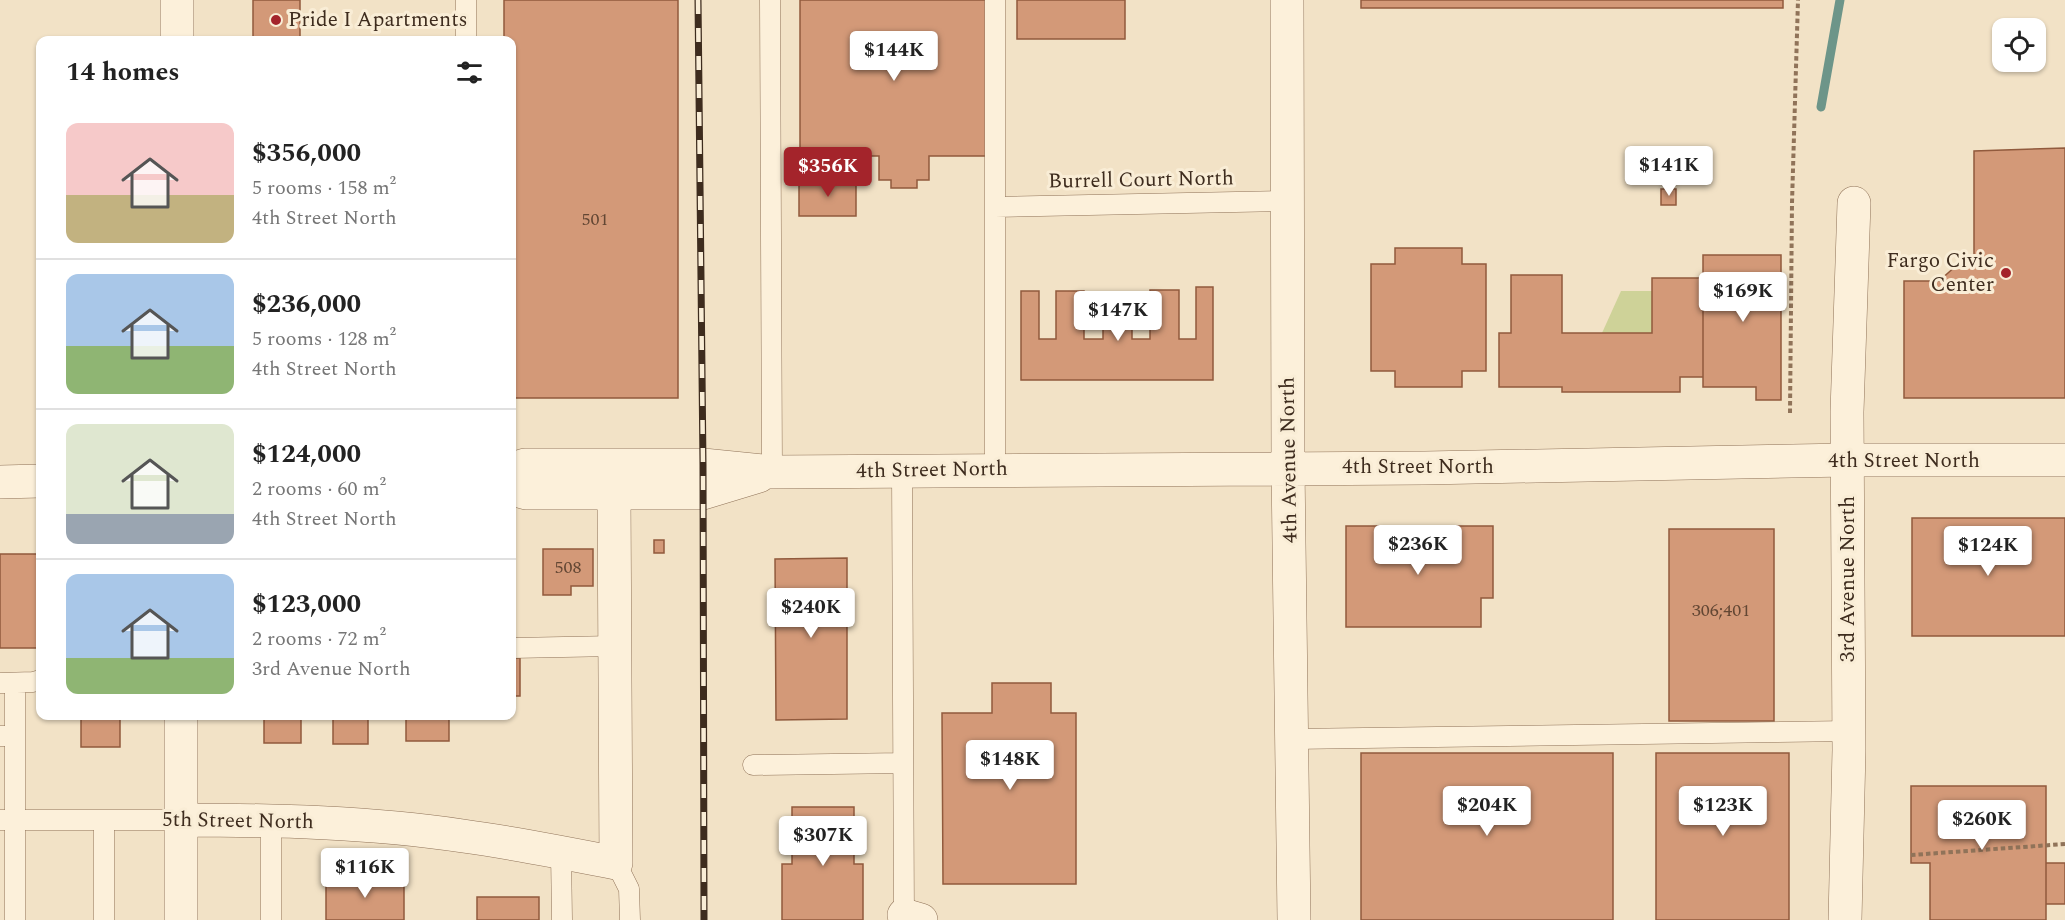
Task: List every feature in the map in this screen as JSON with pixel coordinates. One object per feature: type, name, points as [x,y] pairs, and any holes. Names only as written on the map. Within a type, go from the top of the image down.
[{"type":"street","points":[[177,0],[177,36]]},
{"type":"street","name":"4th Avenue North","points":[[1287,0],[1288,468],[1294,920]]},
{"type":"street","name":"3rd Avenue North","points":[[1845,920],[1849,731],[1846,412],[1854,203]]},
{"type":"street","name":"4th Street North","points":[[516,468],[525,465],[703,465],[772,472],[1437,468],[1848,460],[2065,460]]},
{"type":"street","name":"4th Street North","points":[[516,490],[526,493],[614,495],[703,493],[772,472]]},
{"type":"street","points":[[0,482],[36,481]]},
{"type":"street","points":[[614,495],[616,863]]},
{"type":"street","points":[[181,720],[181,920]]},
{"type":"street","name":"5th Street North","points":[[181,820],[271,820],[364,825],[451,834],[616,863]]},
{"type":"lane","points":[[466,0],[466,36]]},
{"type":"lane","points":[[771,0],[772,472]]},
{"type":"lane","points":[[995,0],[995,469]]},
{"type":"lane","name":"Burrell Court North","points":[[995,207],[1288,201]]},
{"type":"lane","points":[[902,470],[903,764],[910,918]]},
{"type":"lane","points":[[516,648],[615,646]]},
{"type":"lane","points":[[15,920],[8,820],[7,683],[36,681]]},
{"type":"lane","points":[[1292,739],[1849,731]]},
{"type":"lane","points":[[753,765],[903,764]]},
{"type":"lane","name":"5th Street North","points":[[8,820],[181,820]]},
{"type":"lane","points":[[104,820],[104,920]]},
{"type":"lane","points":[[271,820],[271,920]]},
{"type":"lane","points":[[561,852],[562,920]]},
{"type":"lane","points":[[616,863],[629,889],[630,920]]},
{"type":"path","points":[[1790,413],[1792,203],[1798,0]]},
{"type":"path","points":[[1911,855],[2065,844]]},
{"type":"green space","points":[[1621,291],[1652,291],[1652,333],[1602,333]]},
{"type":"building","name":"Pride I Apartments","points":[[253,0],[300,0],[300,36],[253,36]]},
{"type":"building","points":[[504,0],[678,0],[678,398],[516,398],[516,36],[504,36]]},
{"type":"building","points":[[800,0],[986,0],[986,156],[929,156],[929,180],[917,180],[917,188],[891,188],[891,180],[879,180],[879,156],[800,156]]},
{"type":"building","points":[[1017,0],[1125,0],[1125,39],[1017,39]]},
{"type":"building","points":[[1361,0],[1783,0],[1783,8],[1361,8]]},
{"type":"building","name":"Fargo Civic Center","points":[[2065,148],[2065,398],[1904,398],[1904,281],[1939,281],[1957,265],[1974,264],[1974,151]]},
{"type":"building","points":[[799,181],[856,181],[856,216],[799,216]]},
{"type":"building","points":[[1661,189],[1676,189],[1676,205],[1661,205]]},
{"type":"building","points":[[1395,248],[1462,248],[1462,264],[1486,264],[1486,371],[1462,371],[1462,387],[1395,387],[1395,371],[1371,371],[1371,264],[1395,264]]},
{"type":"building","points":[[1703,255],[1781,255],[1781,400],[1756,400],[1756,387],[1703,387]]},
{"type":"building","points":[[1511,275],[1562,275],[1562,333],[1652,333],[1652,278],[1703,278],[1703,377],[1680,377],[1680,392],[1562,392],[1562,387],[1499,387],[1499,333],[1511,333]]},
{"type":"building","points":[[1196,287],[1213,287],[1213,380],[1021,380],[1021,291],[1039,291],[1039,339],[1056,339],[1056,291],[1084,291],[1084,339],[1103,339],[1103,313],[1132,313],[1132,339],[1150,339],[1150,290],[1179,290],[1179,339],[1196,339]]},
{"type":"building","points":[[1912,518],[2065,518],[2065,636],[1912,636]]},
{"type":"building","points":[[1346,526],[1493,526],[1493,598],[1481,598],[1481,627],[1346,627]]},
{"type":"building","points":[[1669,529],[1774,529],[1774,721],[1669,721]]},
{"type":"building","points":[[654,540],[664,540],[664,553],[654,553]]},
{"type":"building","points":[[543,549],[593,549],[593,586],[571,586],[571,595],[543,595]]},
{"type":"building","points":[[0,554],[36,554],[36,648],[0,648]]},
{"type":"building","points":[[847,558],[847,719],[776,720],[775,559]]},
{"type":"building","points":[[516,658],[520,658],[520,696],[516,696]]},
{"type":"building","points":[[992,683],[1051,683],[1051,713],[1076,713],[1076,884],[943,884],[942,713],[992,713]]},
{"type":"building","points":[[81,720],[120,720],[120,747],[81,747]]},
{"type":"building","points":[[264,720],[301,720],[301,743],[264,743]]},
{"type":"building","points":[[333,720],[368,720],[368,744],[333,744]]},
{"type":"building","points":[[406,720],[449,720],[449,741],[406,741]]},
{"type":"building","points":[[1361,753],[1613,753],[1613,920],[1361,920]]},
{"type":"building","points":[[1656,753],[1789,753],[1789,920],[1656,920]]},
{"type":"building","points":[[1911,786],[2046,786],[2046,920],[1930,920],[1930,863],[1911,863]]},
{"type":"building","points":[[792,807],[854,807],[854,864],[863,864],[863,920],[782,920],[782,864],[792,864]]},
{"type":"building","points":[[2046,863],[2065,863],[2065,904],[2046,904]]},
{"type":"building","points":[[326,878],[404,878],[404,920],[326,920]]},
{"type":"building","points":[[477,897],[539,897],[539,920],[477,920]]},
{"type":"waterway","points":[[1821,107],[1840,0]]},
{"type":"railway","points":[[698,0],[703,465],[704,920]]},
{"type":"place","name":"Pride I Apartments","points":[[276,20]]},
{"type":"place","name":"Fargo Civic Center","points":[[2006,273]]}]
